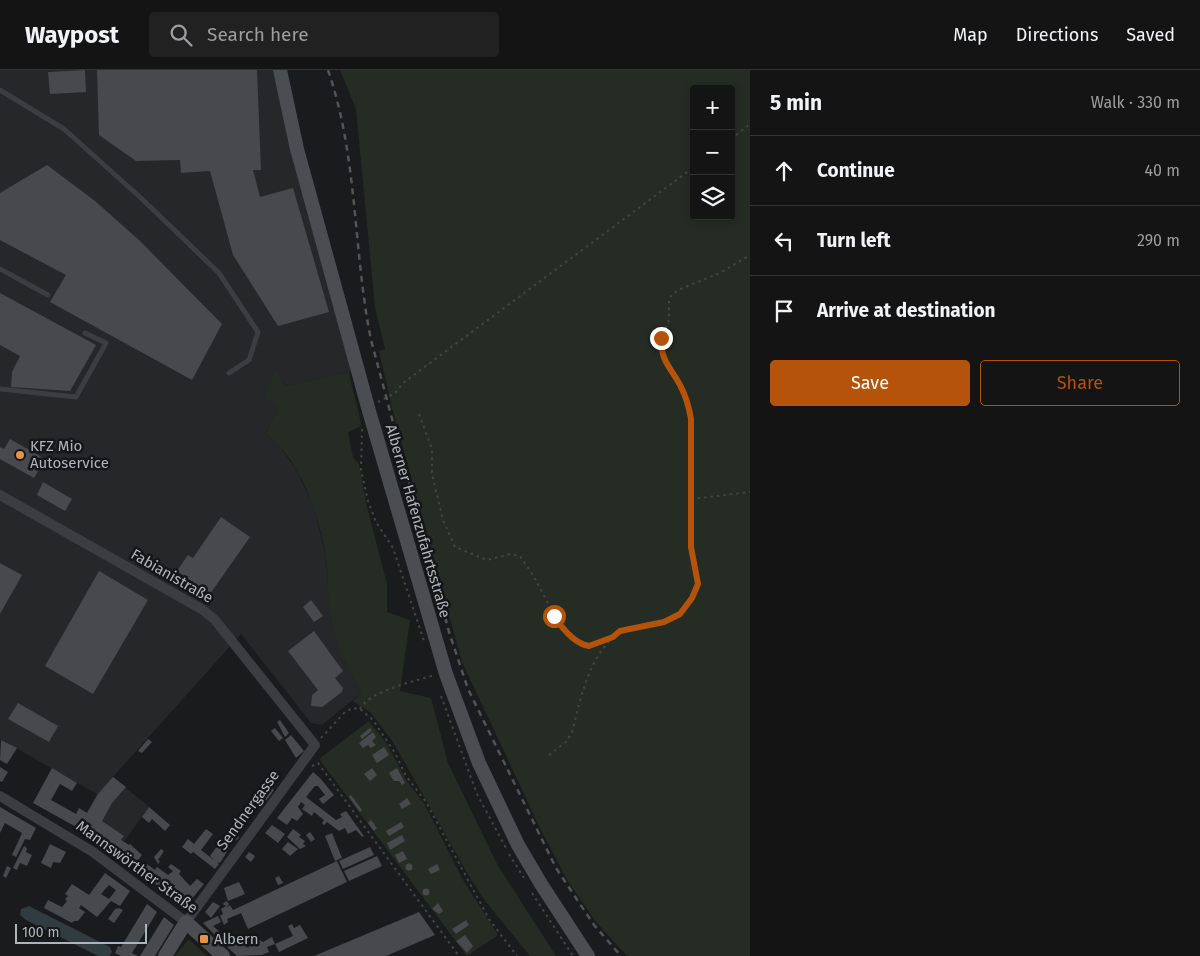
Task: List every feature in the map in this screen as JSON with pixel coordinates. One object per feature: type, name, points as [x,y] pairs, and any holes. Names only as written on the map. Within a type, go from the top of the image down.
[{"type":"main road","name":"Alberner Hafenzufahrtsstraße","points":[[280,70],[297,149],[369,411],[446,674],[479,763],[518,845],[540,884],[588,956]]},
{"type":"main road","name":"Sendnergasse","points":[[165,956],[186,922]]},
{"type":"main road","name":"Mannswörther Straße","points":[[186,922],[223,956]]},
{"type":"street","name":"Fabianistraße","points":[[0,495],[203,610],[215,620],[315,745]]},
{"type":"street","name":"Sendnergasse","points":[[186,922],[315,745]]},
{"type":"street","name":"Mannswörther Straße","points":[[0,796],[94,852],[186,922]]},
{"type":"lane","points":[[0,90],[64,129],[141,198],[219,273],[258,332],[249,360],[229,373]]},
{"type":"lane","points":[[0,269],[48,295]]},
{"type":"lane","points":[[0,389],[76,398],[106,343],[85,333]]},
{"type":"path","points":[[735,136],[750,124]]},
{"type":"path","points":[[369,411],[378,402],[395,393],[403,383],[690,170]]},
{"type":"path","points":[[549,755],[567,741],[572,732],[591,667],[597,655],[613,637],[620,631],[633,627],[664,622],[680,614],[692,598],[699,579],[691,547],[691,419],[688,403],[680,384],[664,362],[661,338],[669,320],[670,298],[678,290],[720,273],[750,255]]},
{"type":"path","points":[[419,414],[432,449],[432,474],[443,520],[454,547],[487,560],[510,554],[520,556],[534,574],[559,624],[578,641],[589,646],[613,637]]},
{"type":"path","points":[[690,499],[750,492]]},
{"type":"path","points":[[360,709],[364,702],[391,689],[435,675]]},
{"type":"path","points":[[315,745],[345,712],[353,708],[360,709],[371,718],[395,753],[406,776],[426,802],[489,919],[517,956]]},
{"type":"path","points":[[310,767],[318,763],[459,956]]},
{"type":"shaded area","points":[[0,70],[285,70],[291,105],[363,369],[285,386],[276,371],[280,406],[265,434],[276,441],[296,469],[314,507],[326,557],[331,624],[361,693],[322,725],[311,723],[241,634],[113,777],[149,807],[124,842],[121,840],[111,852],[78,829],[97,794],[0,739]]},
{"type":"shaded area","points":[[340,70],[750,70],[750,956],[627,956],[596,922],[567,880],[539,826],[462,662],[392,408],[379,351],[385,349],[375,308],[356,109]]},
{"type":"shaded area","points":[[276,370],[285,386],[349,372],[361,426],[348,432],[353,457],[359,464],[366,503],[387,584],[387,612],[410,620],[400,691],[431,698],[448,763],[497,864],[556,956],[530,956],[486,902],[470,878],[393,742],[371,713],[353,701],[361,693],[340,648],[331,622],[326,558],[319,525],[298,472],[277,444],[265,434],[279,407],[264,397]]},
{"type":"shaded area","points":[[369,721],[387,744],[407,781],[425,805],[463,880],[498,935],[467,956],[319,759]]},
{"type":"shaded area","points":[[29,906],[110,947],[112,952],[110,956],[98,956],[26,920],[20,915],[21,909]]},
{"type":"shaded area","points":[[188,940],[191,941],[207,956],[175,956]]},
{"type":"building","points":[[85,70],[86,92],[50,94],[48,72]]},
{"type":"building","points":[[97,70],[257,70],[261,170],[253,170],[260,197],[293,188],[329,312],[278,326],[233,255],[210,171],[181,173],[180,160],[136,161],[99,135]]},
{"type":"building","points":[[47,165],[95,201],[139,240],[222,324],[192,380],[50,302],[66,275],[0,240],[0,193]]},
{"type":"building","points":[[0,293],[96,345],[70,391],[11,387],[12,372],[20,356],[0,345]]},
{"type":"building","name":"KFZ Mio Autoservice","points":[[10,439],[45,459],[34,478],[0,459],[0,447],[4,449]]},
{"type":"building","points":[[43,482],[72,499],[65,511],[37,495]]},
{"type":"building","points":[[221,517],[250,537],[210,594],[177,571],[188,555],[193,558]]},
{"type":"building","points":[[0,563],[22,575],[0,614]]},
{"type":"building","points":[[99,571],[148,600],[93,694],[45,666]]},
{"type":"building","points":[[311,600],[323,616],[314,622],[303,607]]},
{"type":"building","points":[[314,631],[343,671],[335,678],[343,688],[342,692],[322,707],[311,706],[312,695],[318,690],[288,651]]},
{"type":"building","points":[[18,703],[58,726],[49,742],[8,719]]},
{"type":"building","points":[[280,720],[289,733],[285,737],[277,722]]},
{"type":"building","points":[[275,728],[283,738],[279,741],[271,731]]},
{"type":"building","points":[[370,728],[372,731],[362,739],[360,736]]},
{"type":"building","points":[[373,732],[376,737],[372,741],[376,745],[371,748],[368,745],[363,748],[359,743]]},
{"type":"building","points":[[291,735],[304,751],[296,758],[285,740]]},
{"type":"building","points":[[148,739],[152,742],[142,753],[138,751]]},
{"type":"building","points":[[1,740],[17,748],[7,764],[0,760]]},
{"type":"building","points":[[384,747],[389,755],[377,763],[372,755]]},
{"type":"building","points":[[0,767],[8,772],[2,782],[0,781]]},
{"type":"building","points":[[52,768],[77,783],[72,791],[60,784],[51,800],[76,814],[79,808],[87,813],[98,794],[113,777],[126,787],[112,803],[102,821],[124,836],[121,840],[130,844],[142,855],[133,867],[78,828],[33,803]]},
{"type":"building","points":[[372,768],[377,775],[370,781],[364,774]]},
{"type":"building","points":[[397,768],[405,783],[402,785],[399,781],[394,781],[389,773]]},
{"type":"building","points":[[313,772],[334,795],[323,804],[319,799],[325,795],[318,786],[315,786],[306,797],[336,820],[342,817],[340,814],[346,811],[364,836],[362,837],[356,830],[348,834],[345,828],[339,831],[327,822],[324,825],[322,823],[324,820],[314,812],[312,816],[302,809],[305,805],[301,802],[298,807],[303,814],[297,821],[292,818],[287,825],[277,818]]},
{"type":"building","points":[[264,782],[274,790],[260,809],[250,802]]},
{"type":"building","points":[[351,795],[362,810],[360,812],[349,797]]},
{"type":"building","points":[[407,798],[411,804],[402,809],[399,804]]},
{"type":"building","points":[[0,807],[36,828],[30,840],[25,839],[16,857],[12,855],[22,833],[5,823],[0,833]]},
{"type":"building","points":[[149,807],[170,825],[165,831],[152,819],[149,823],[142,817]]},
{"type":"building","points":[[371,820],[377,828],[374,831],[368,823]]},
{"type":"building","points":[[401,822],[404,827],[389,836],[386,831]]},
{"type":"building","points":[[272,825],[285,834],[278,843],[265,833]]},
{"type":"building","points":[[206,829],[213,834],[201,850],[215,861],[210,856],[218,845],[220,847],[222,845],[228,850],[220,863],[217,862],[219,864],[215,869],[193,852],[191,854],[182,847],[188,839],[194,844]]},
{"type":"building","points":[[228,829],[239,837],[237,840],[225,834]]},
{"type":"building","points":[[293,829],[301,835],[299,837],[305,841],[303,844],[306,846],[300,849],[287,837]]},
{"type":"building","points":[[310,832],[315,839],[311,842],[306,835]]},
{"type":"building","points":[[332,833],[342,858],[335,861],[325,836]]},
{"type":"building","points":[[402,835],[405,841],[390,850],[387,843]]},
{"type":"building","points":[[288,842],[298,849],[290,856],[282,849]]},
{"type":"building","points":[[50,844],[66,852],[60,863],[53,862],[51,868],[41,863]]},
{"type":"building","points":[[24,846],[27,848],[26,852],[32,855],[27,866],[20,863],[17,870],[13,868]]},
{"type":"building","points":[[370,847],[374,855],[343,869],[339,861]]},
{"type":"building","points":[[161,849],[164,851],[158,860],[160,861],[158,864],[154,857]]},
{"type":"building","points":[[403,851],[407,859],[399,863],[395,855]]},
{"type":"building","points":[[249,852],[255,856],[251,862],[245,857]]},
{"type":"building","points":[[377,856],[382,866],[349,881],[344,871]]},
{"type":"building","points":[[337,861],[347,882],[248,929],[241,913],[227,919],[228,922],[224,925],[220,916],[223,914],[221,909],[226,906],[223,904],[226,901],[229,904],[226,908],[230,905],[233,910]]},
{"type":"building","points":[[409,863],[413,867],[409,871],[405,867]]},
{"type":"building","points":[[141,864],[145,867],[147,864],[155,870],[157,867],[168,875],[173,871],[168,867],[171,864],[181,871],[179,874],[190,886],[197,879],[204,884],[186,906],[171,895],[172,893],[168,890],[166,892],[137,870]]},
{"type":"building","points":[[437,864],[440,870],[431,874],[428,869]]},
{"type":"building","points":[[7,866],[11,868],[6,878],[3,876]]},
{"type":"building","points":[[105,873],[130,891],[120,906],[111,901],[97,917],[81,905],[79,908],[85,912],[78,921],[72,923],[44,908],[48,900],[62,907],[67,901],[65,899],[68,896],[65,894],[72,884],[89,895]],"holes":[[[109,885],[116,890],[109,899],[101,894]]]},
{"type":"building","points":[[279,876],[283,883],[278,885],[275,878]]},
{"type":"building","points":[[239,882],[245,894],[228,901],[224,888]]},
{"type":"building","points":[[426,888],[430,892],[426,896],[422,892]]},
{"type":"building","points":[[213,902],[220,906],[211,918],[205,912]]},
{"type":"building","points":[[438,903],[443,911],[439,914],[432,909]]},
{"type":"building","points":[[147,904],[157,912],[132,953],[138,956],[121,956],[115,953],[118,946],[121,947]]},
{"type":"building","points":[[115,909],[123,910],[114,923],[108,919]]},
{"type":"building","points":[[419,912],[435,935],[386,956],[314,956]]},
{"type":"building","points":[[218,916],[221,922],[213,926],[222,934],[218,938],[203,923]]},
{"type":"building","points":[[164,917],[174,925],[155,956],[140,956]]},
{"type":"building","points":[[466,920],[469,925],[456,934],[452,929]]},
{"type":"building","points":[[292,924],[294,928],[300,925],[308,938],[279,952],[275,944],[293,936],[288,926]]},
{"type":"building","points":[[465,935],[473,946],[467,953],[456,941]]},
{"type":"building","points":[[272,937],[275,944],[267,947],[269,952],[262,955],[237,956],[227,947],[238,939],[248,948],[252,941],[254,942],[258,939],[263,942]]},
{"type":"railway","points":[[328,70],[345,136],[365,306],[371,340],[449,632],[468,689],[556,868],[594,925],[621,956]]},
{"type":"place","name":"KFZ Mio Autoservice","points":[[20,455]]},
{"type":"place","name":"Albern","points":[[204,939]]},
{"type":"route","points":[[554,616],[564,629],[578,641],[589,646],[613,637],[620,631],[664,622],[680,614],[692,598],[698,584],[699,579],[691,547],[691,419],[688,403],[680,384],[664,362],[661,338]]}]
